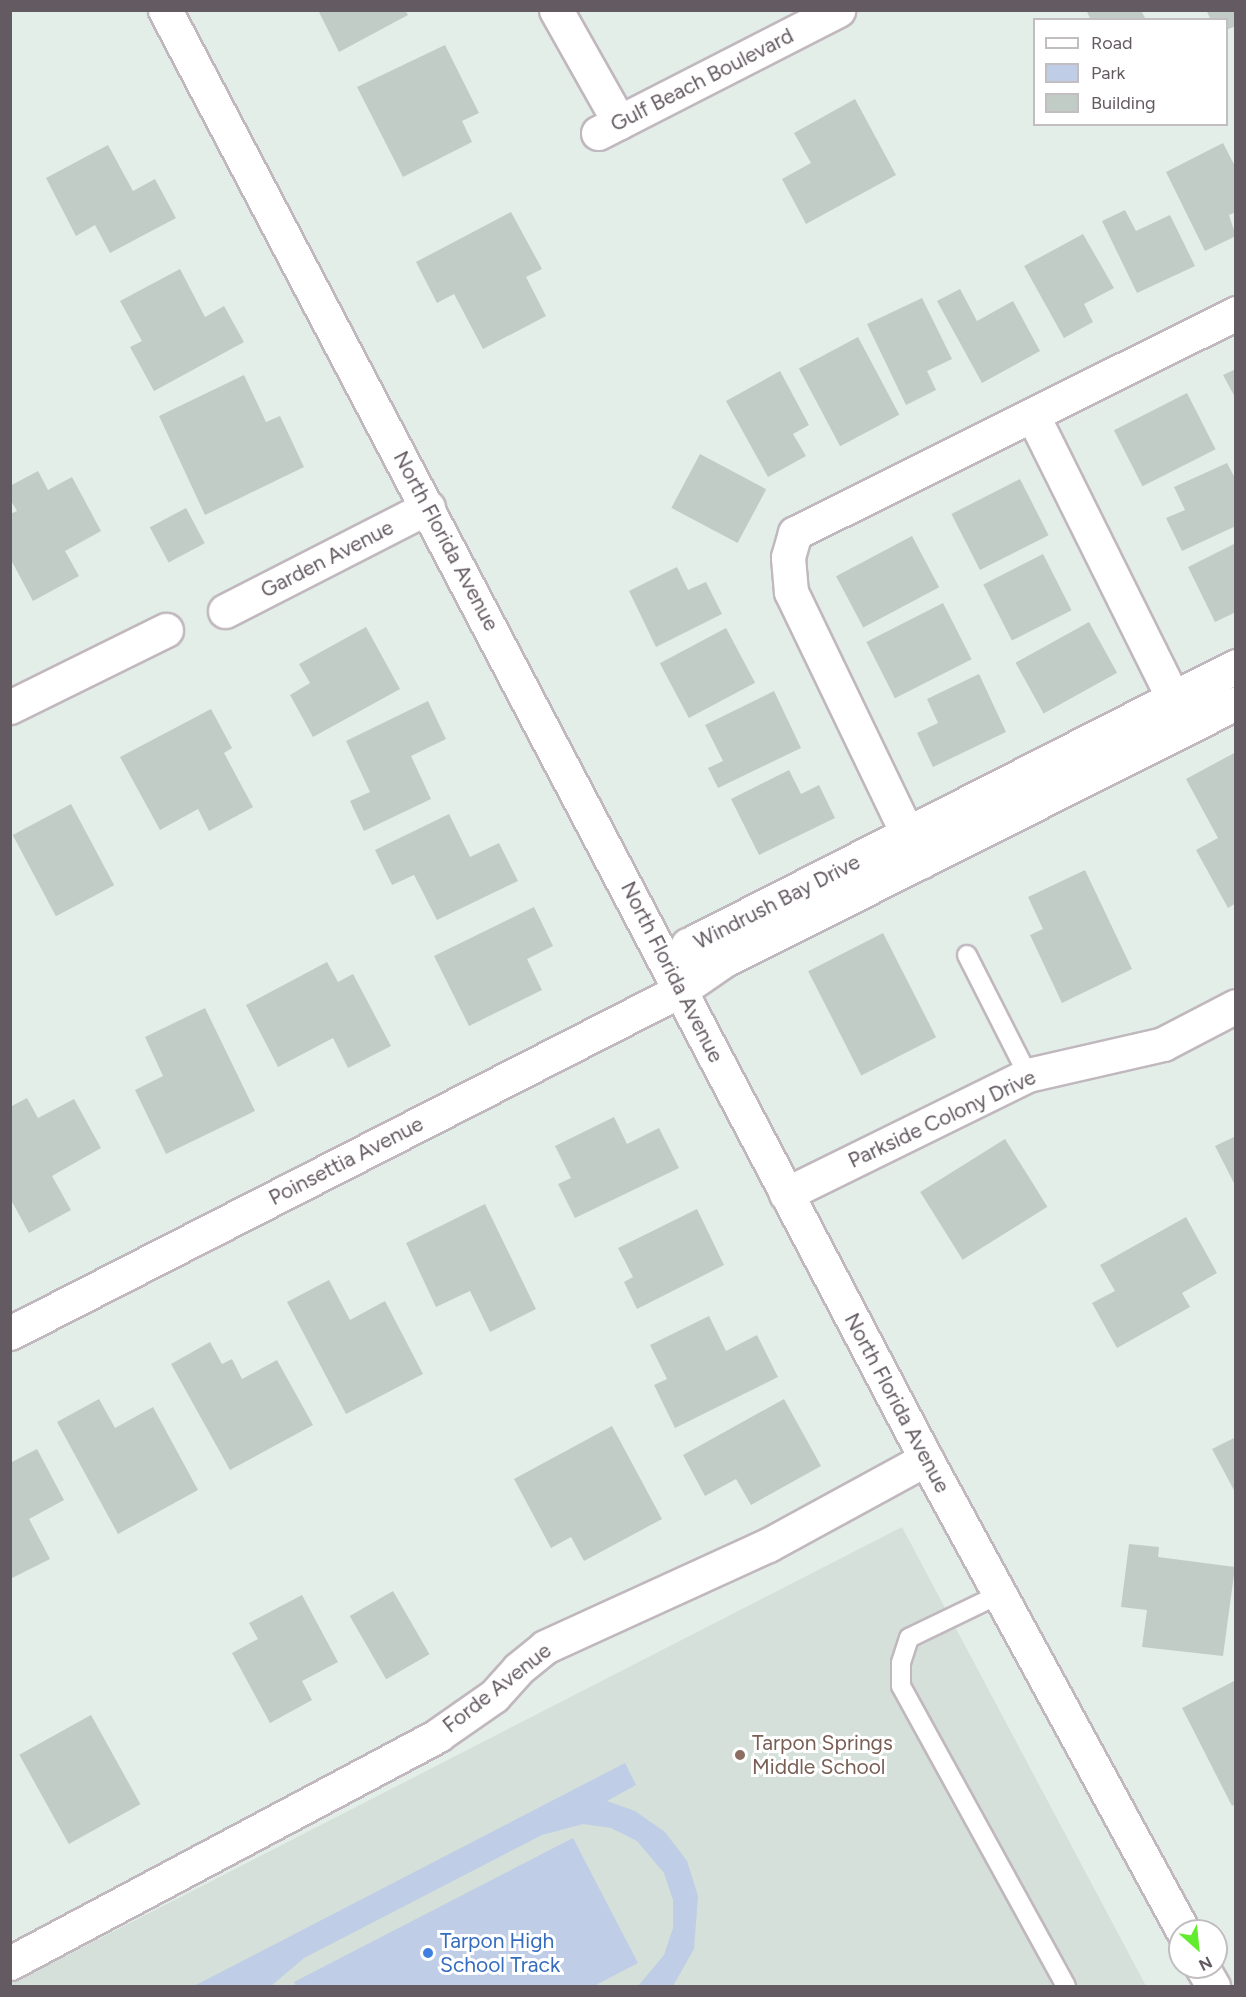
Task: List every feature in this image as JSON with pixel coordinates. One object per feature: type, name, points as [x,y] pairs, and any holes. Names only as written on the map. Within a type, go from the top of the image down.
[{"type":"street","name":"North Florida Avenue","points":[[165,10],[429,507],[926,1459],[1176,1919]]},
{"type":"street","name":"Gulf Beach Boulevard","points":[[556,10],[608,127],[838,10]]},
{"type":"street","points":[[915,848],[791,592],[788,557],[795,533],[840,507],[1033,416],[1236,313]]},
{"type":"street","points":[[1033,416],[1187,728]]},
{"type":"street","name":"Garden Avenue","points":[[225,611],[429,507]]},
{"type":"street","points":[[10,707],[166,630]]},
{"type":"street","name":"Windrush Bay Drive","points":[[681,990],[723,961],[915,848],[1173,698],[1236,666]]},
{"type":"street","name":"Windrush Bay Drive","points":[[915,848],[1187,728],[1236,703]]},
{"type":"street","name":"Poinsettia Avenue","points":[[10,1333],[681,990]]},
{"type":"street","name":"Parkside Colony Drive","points":[[786,1194],[1028,1075],[1163,1044],[1236,1006]]},
{"type":"street","name":"Forde Avenue","points":[[10,1963],[438,1735],[494,1696],[518,1669],[545,1647],[768,1545],[926,1459]]},
{"type":"lane","points":[[967,955],[1028,1075]]},
{"type":"lane","points":[[1000,1594],[909,1638],[900,1663],[901,1686],[1066,1986]]},
{"type":"shaded area","name":"Tarpon Springs Middle School","points":[[902,1527],[1146,1986],[11,1986],[11,1984]]},
{"type":"green space","points":[[625,1763],[636,1785],[607,1801],[635,1811],[665,1832],[687,1861],[698,1896],[694,1949],[673,1986],[638,1986],[664,1955],[673,1928],[673,1900],[664,1873],[637,1841],[611,1828],[583,1824],[542,1835],[304,1958],[271,1986],[194,1986]]},
{"type":"green space","points":[[573,1838],[638,1963],[594,1986],[296,1986],[294,1982]]},
{"type":"building","points":[[318,10],[405,10],[408,15],[339,52]]},
{"type":"building","points":[[1086,10],[1141,10],[1145,18],[1090,18]]},
{"type":"building","points":[[1206,10],[1236,10],[1236,26],[1228,29],[1228,18],[1210,18]]},
{"type":"building","points":[[445,45],[479,113],[462,121],[472,142],[403,177],[357,87]]},
{"type":"building","points":[[855,99],[896,175],[806,224],[782,179],[811,163],[794,133]]},
{"type":"building","points":[[1223,143],[1236,168],[1236,212],[1229,215],[1236,236],[1205,251],[1166,172]]},
{"type":"building","points":[[108,145],[133,191],[155,179],[176,218],[110,253],[95,225],[76,236],[46,178]]},
{"type":"building","points":[[1125,210],[1136,231],[1170,215],[1195,266],[1137,293],[1102,221]]},
{"type":"building","points":[[511,212],[542,269],[526,277],[546,316],[483,349],[454,294],[437,303],[416,262]]},
{"type":"building","points":[[1083,234],[1114,288],[1084,304],[1093,322],[1064,338],[1024,266]]},
{"type":"building","points":[[180,269],[205,317],[224,306],[244,342],[154,391],[130,347],[142,341],[120,301]]},
{"type":"building","points":[[960,289],[977,321],[1013,301],[1040,351],[982,383],[937,301]]},
{"type":"building","points":[[922,298],[952,359],[927,371],[936,390],[906,405],[867,324]]},
{"type":"building","points":[[858,337],[899,415],[840,446],[799,368]]},
{"type":"building","points":[[1236,369],[1236,399],[1223,375]]},
{"type":"building","points":[[780,371],[809,425],[793,434],[806,456],[768,477],[726,401]]},
{"type":"building","points":[[244,375],[266,422],[280,416],[304,467],[205,515],[159,416]]},
{"type":"building","points":[[1187,393],[1216,449],[1143,486],[1114,430]]},
{"type":"building","points":[[700,454],[766,489],[738,543],[671,508]]},
{"type":"building","points":[[1227,463],[1236,480],[1236,526],[1182,551],[1166,518],[1185,510],[1174,487]]},
{"type":"building","points":[[38,471],[48,490],[72,477],[101,531],[65,551],[79,576],[33,601],[10,558],[10,514],[17,511],[10,499],[10,486]]},
{"type":"building","points":[[1020,479],[1049,535],[980,570],[951,514]]},
{"type":"building","points":[[186,508],[205,543],[169,563],[150,527]]},
{"type":"building","points":[[912,536],[939,587],[863,628],[836,576]]},
{"type":"building","points":[[1236,543],[1236,612],[1215,622],[1188,567]]},
{"type":"building","points":[[1043,554],[1072,610],[1012,641],[983,584]]},
{"type":"building","points":[[677,567],[688,590],[706,582],[722,614],[656,647],[629,591]]},
{"type":"building","points":[[943,603],[972,659],[895,698],[866,642]]},
{"type":"building","points":[[1089,622],[1117,673],[1044,713],[1016,663]]},
{"type":"building","points":[[366,627],[400,689],[313,737],[290,695],[310,683],[299,664]]},
{"type":"building","points":[[726,628],[755,683],[689,718],[660,663]]},
{"type":"building","points":[[979,674],[1006,732],[933,767],[917,733],[938,723],[927,699]]},
{"type":"building","points":[[774,691],[801,748],[718,788],[708,768],[723,761],[705,725]]},
{"type":"building","points":[[428,701],[446,739],[411,756],[431,799],[364,831],[350,801],[370,792],[346,741]]},
{"type":"building","points":[[211,709],[232,748],[224,753],[253,807],[209,831],[198,809],[160,830],[120,757]]},
{"type":"building","points":[[1236,752],[1236,903],[1228,908],[1196,850],[1218,838],[1186,779]]},
{"type":"building","points":[[789,770],[801,794],[819,785],[835,818],[759,855],[731,799]]},
{"type":"building","points":[[71,804],[114,885],[56,916],[13,835]]},
{"type":"building","points":[[449,814],[470,857],[499,843],[518,881],[437,920],[414,875],[392,885],[375,850]]},
{"type":"building","points":[[1085,870],[1132,969],[1062,1003],[1030,935],[1043,929],[1028,897]]},
{"type":"building","points":[[534,907],[553,946],[527,959],[542,990],[469,1026],[434,956]]},
{"type":"building","points":[[883,933],[936,1037],[861,1075],[808,971]]},
{"type":"building","points":[[327,962],[338,982],[353,974],[391,1046],[348,1068],[333,1038],[278,1067],[246,1005]]},
{"type":"building","points":[[205,1008],[255,1111],[166,1154],[135,1090],[163,1076],[145,1037]]},
{"type":"building","points":[[27,1098],[38,1118],[74,1099],[101,1148],[52,1176],[71,1210],[29,1233],[10,1198],[10,1107]]},
{"type":"building","points":[[614,1117],[627,1144],[659,1128],[679,1168],[575,1218],[558,1184],[571,1178],[555,1146]]},
{"type":"building","points":[[1236,1136],[1236,1187],[1215,1146]]},
{"type":"building","points":[[1005,1139],[1047,1207],[963,1260],[920,1192]]},
{"type":"building","points":[[485,1204],[536,1309],[490,1332],[470,1291],[436,1307],[406,1243]]},
{"type":"building","points":[[697,1209],[724,1265],[637,1309],[624,1282],[633,1277],[618,1248]]},
{"type":"building","points":[[1186,1217],[1217,1273],[1182,1293],[1190,1307],[1117,1348],[1092,1303],[1115,1291],[1100,1265]]},
{"type":"building","points":[[329,1280],[350,1320],[385,1301],[423,1374],[346,1414],[287,1302]]},
{"type":"building","points":[[709,1316],[726,1351],[757,1335],[778,1377],[675,1428],[654,1385],[667,1379],[650,1345]]},
{"type":"building","points":[[210,1342],[222,1364],[232,1359],[242,1379],[277,1360],[313,1425],[230,1470],[171,1364]]},
{"type":"building","points":[[99,1399],[115,1428],[153,1407],[198,1490],[118,1534],[57,1422]]},
{"type":"building","points":[[784,1399],[821,1466],[751,1505],[736,1479],[705,1496],[683,1455]]},
{"type":"building","points":[[612,1426],[662,1519],[584,1561],[571,1537],[551,1548],[514,1479]]},
{"type":"building","points":[[1236,1437],[1236,1494],[1212,1449]]},
{"type":"building","points":[[37,1449],[64,1500],[29,1519],[50,1559],[10,1579],[10,1463]]},
{"type":"building","points":[[1129,1544],[1159,1547],[1158,1557],[1235,1567],[1223,1656],[1142,1647],[1147,1610],[1121,1607]]},
{"type":"building","points":[[393,1591],[430,1654],[386,1679],[350,1616]]},
{"type":"building","points":[[302,1595],[338,1662],[302,1681],[312,1700],[270,1723],[232,1653],[258,1639],[249,1623]]},
{"type":"building","points":[[1236,1680],[1236,1804],[1232,1806],[1182,1708]]},
{"type":"building","points":[[91,1715],[140,1804],[69,1844],[19,1755]]},
{"type":"place","name":"Tarpon Springs Middle School","points":[[740,1755]]},
{"type":"place","name":"Tarpon High School Track","points":[[428,1953]]}]
